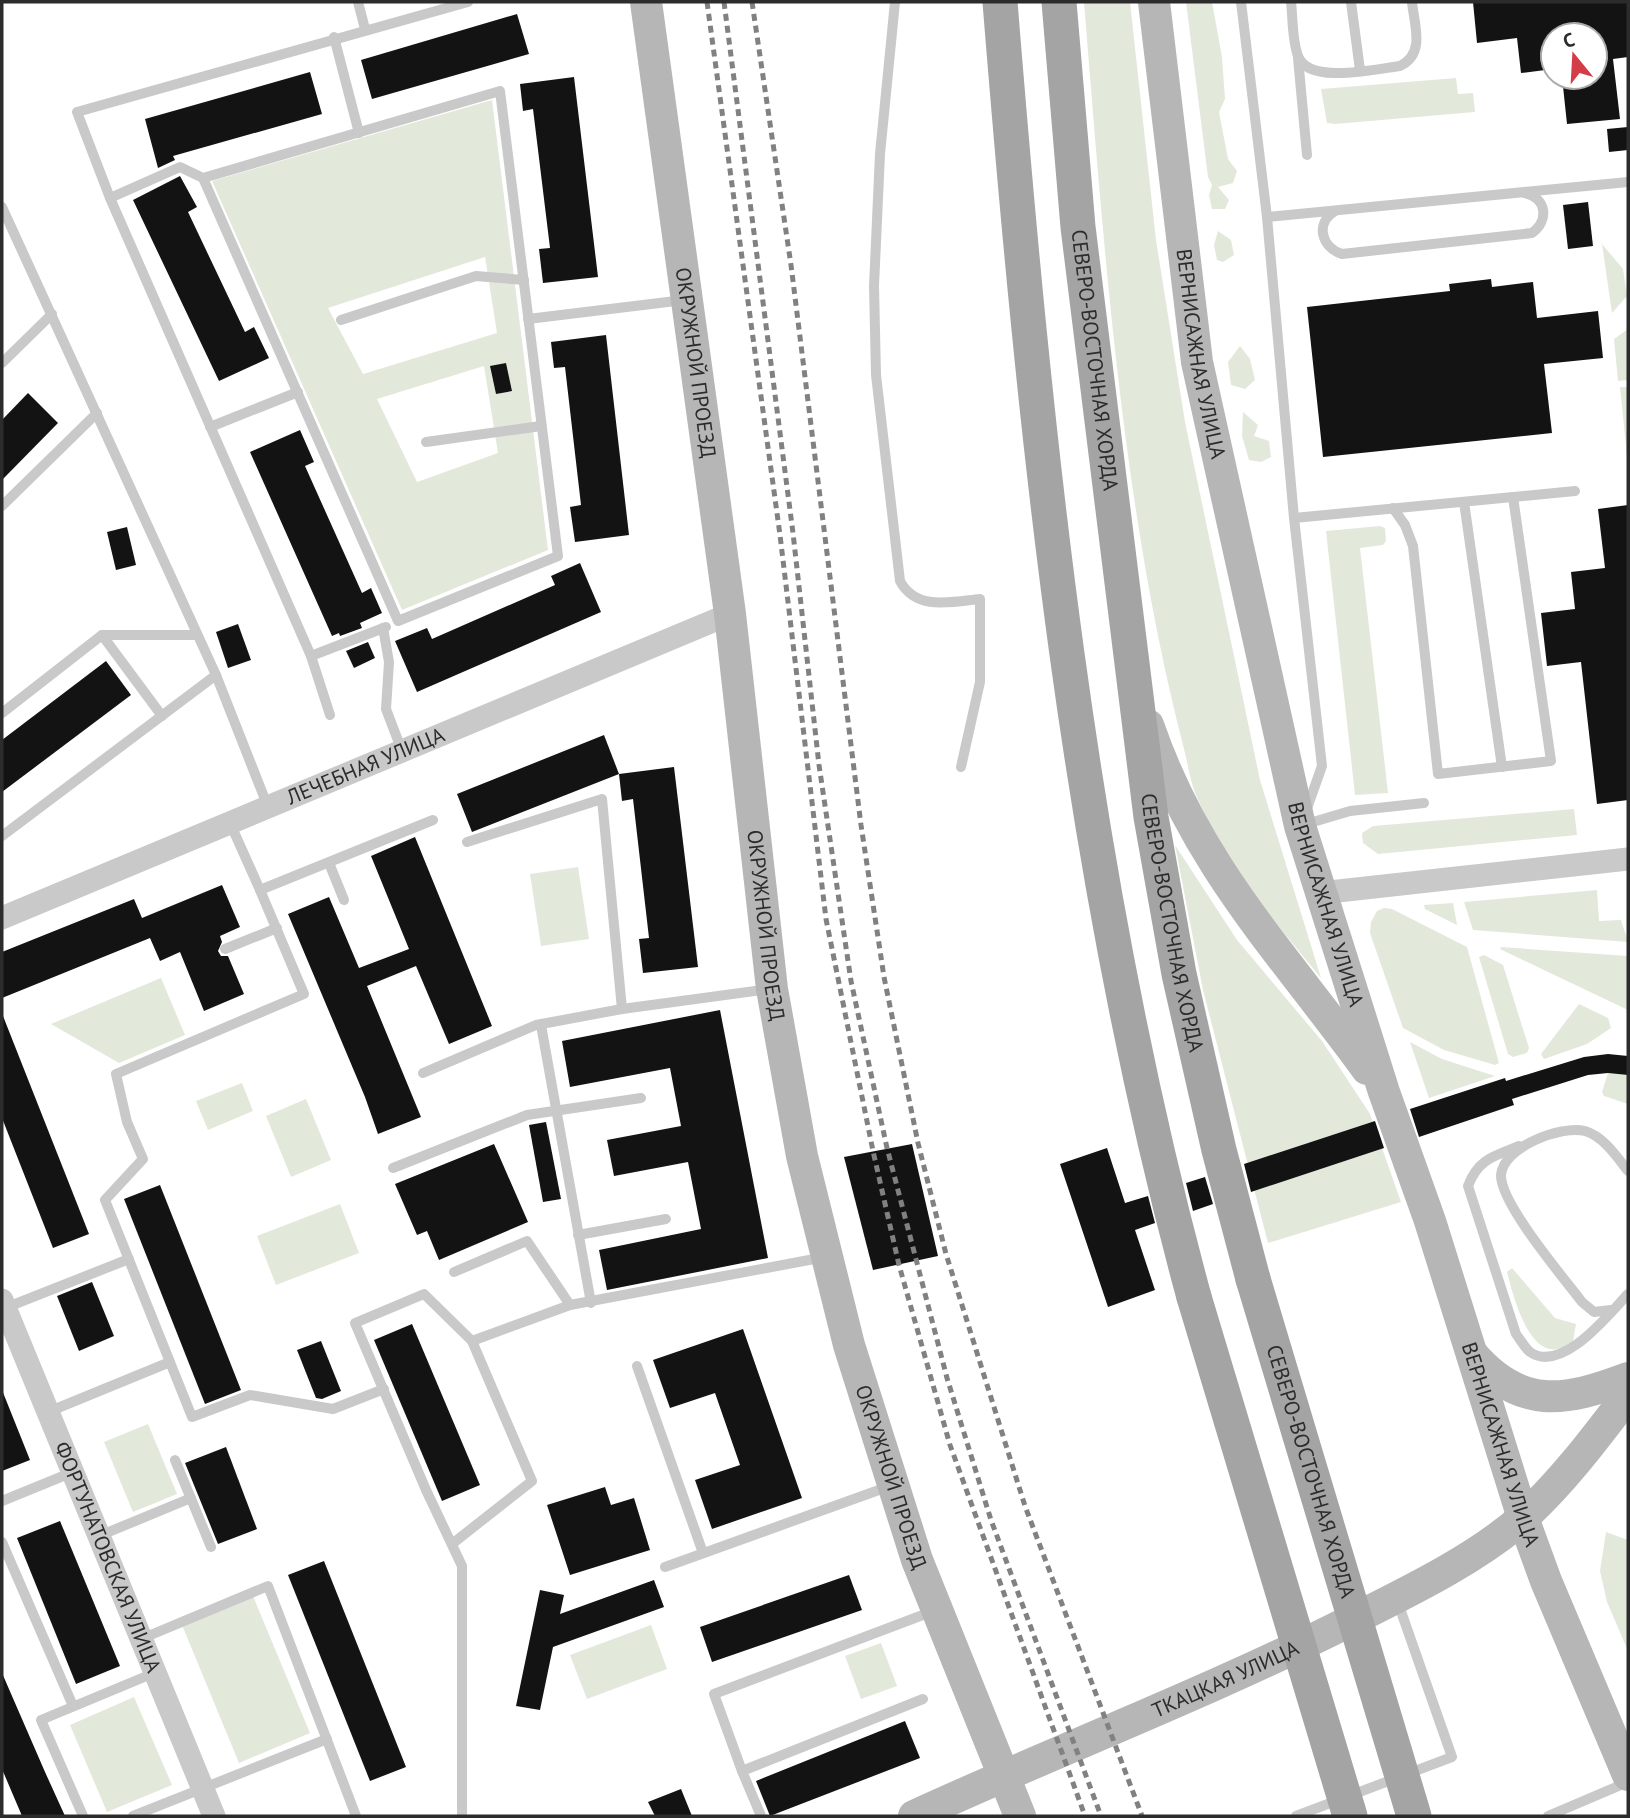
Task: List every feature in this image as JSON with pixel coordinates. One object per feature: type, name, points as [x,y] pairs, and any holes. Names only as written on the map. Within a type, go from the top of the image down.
[{"type":"main road","points":[[1000,2],[1019,234],[1063,619],[1127,1015],[1159,1168],[1194,1297],[1349,1816]]},
{"type":"main road","name":"СЕВЕРО-ВОСТОЧНАЯ ХОРДА","points":[[1059,2],[1078,227],[1132,678],[1151,817],[1179,974],[1219,1150],[1253,1279],[1413,1816]]},
{"type":"street","name":"ОКРУЖНОЙ ПРОЕЗД","points":[[646,2],[730,614],[772,989],[802,1156],[825,1257],[894,1484],[936,1610],[1020,1816]]},
{"type":"street","name":"ВЕРНИСАЖНАЯ УЛИЦА","points":[[1154,2],[1197,362],[1300,826],[1384,1092],[1430,1221],[1523,1518],[1546,1581],[1628,1775]]},
{"type":"street","name":"ЛЕЧЕБНАЯ УЛИЦА","points":[[2,918],[730,614]]},
{"type":"street","points":[[1132,678],[1161,763],[1185,814],[1218,871],[1384,1092]]},
{"type":"street","points":[[1320,894],[1628,859]]},
{"type":"street","name":"ФОРТУНАТОВСКАЯ УЛИЦА","points":[[4,1304],[214,1816]]},
{"type":"street","points":[[1470,1351],[1489,1373],[1508,1387],[1530,1395],[1549,1397],[1586,1394],[1628,1378]]},
{"type":"street","name":"ТКАЦКАЯ УЛИЦА","points":[[914,1816],[1290,1651],[1396,1598],[1523,1518],[1575,1462],[1628,1395]]},
{"type":"lane","points":[[358,2],[365,29]]},
{"type":"lane","points":[[330,715],[311,656],[110,198],[77,112],[334,37],[468,2]]},
{"type":"lane","points":[[895,2],[880,154],[874,286],[876,375],[900,581],[906,593],[917,599],[940,604],[980,598],[980,682],[961,767]]},
{"type":"lane","points":[[1241,2],[1267,217],[1294,518],[1322,766],[1300,826]]},
{"type":"lane","points":[[1291,2],[1307,155]]},
{"type":"lane","points":[[1351,2],[1360,70]]},
{"type":"lane","points":[[1297,52],[1302,64],[1316,73],[1400,66],[1412,57],[1417,43],[1412,2]]},
{"type":"lane","points":[[334,37],[359,133]]},
{"type":"lane","points":[[203,178],[500,91],[558,556],[311,656]]},
{"type":"lane","points":[[110,198],[180,167],[203,178],[398,621]]},
{"type":"lane","points":[[1267,217],[1628,182]]},
{"type":"lane","points":[[1335,211],[1325,219],[1322,234],[1328,247],[1342,254],[1532,233],[1542,223],[1544,209],[1536,197],[1522,193]]},
{"type":"lane","points":[[2,207],[216,675],[268,807]]},
{"type":"lane","points":[[341,320],[476,276],[524,280]]},
{"type":"lane","points":[[528,319],[687,299]]},
{"type":"lane","points":[[2,363],[52,314]]},
{"type":"lane","points":[[210,427],[298,392]]},
{"type":"lane","points":[[2,506],[97,413]]},
{"type":"lane","points":[[426,442],[541,426]]},
{"type":"lane","points":[[1294,518],[1575,491]]},
{"type":"lane","points":[[1393,508],[1405,525],[1413,546],[1438,774],[1551,761],[1513,497]]},
{"type":"lane","points":[[1464,502],[1502,767]]},
{"type":"lane","points":[[383,628],[389,662],[386,709],[402,751]]},
{"type":"lane","points":[[2,713],[102,635],[197,635]]},
{"type":"lane","points":[[102,635],[162,716]]},
{"type":"lane","points":[[2,836],[216,675]]},
{"type":"lane","points":[[467,842],[602,799],[622,1009]]},
{"type":"lane","points":[[1300,826],[1350,811],[1424,803]]},
{"type":"lane","points":[[260,890],[433,820]]},
{"type":"lane","points":[[230,823],[304,994],[116,1074],[127,1122],[143,1159],[105,1200],[192,1417],[250,1395],[333,1409],[384,1389]]},
{"type":"lane","points":[[329,863],[344,900]]},
{"type":"lane","points":[[225,949],[276,929]]},
{"type":"lane","points":[[423,1073],[541,1025],[622,1009],[772,989]]},
{"type":"lane","points":[[541,1025],[591,1303]]},
{"type":"lane","points":[[393,1168],[527,1115],[641,1098]]},
{"type":"lane","points":[[1628,1171],[1604,1143],[1584,1131],[1568,1131],[1490,1157],[1474,1169],[1468,1185],[1516,1334],[1530,1352],[1547,1358],[1562,1354],[1579,1343],[1628,1295]]},
{"type":"lane","points":[[1519,1146],[1507,1159],[1501,1176],[1510,1205],[1582,1302],[1594,1311],[1604,1313],[1613,1309]]},
{"type":"lane","points":[[578,1235],[666,1219]]},
{"type":"lane","points":[[454,1272],[527,1241],[570,1305]]},
{"type":"lane","points":[[472,1341],[570,1305],[825,1257]]},
{"type":"lane","points":[[4,1304],[129,1259]]},
{"type":"lane","points":[[452,1544],[532,1481],[472,1341],[424,1294],[355,1323],[452,1544],[462,1566],[462,1816]]},
{"type":"lane","points":[[48,1412],[170,1362]]},
{"type":"lane","points":[[637,1366],[704,1553]]},
{"type":"lane","points":[[175,1460],[211,1546]]},
{"type":"lane","points":[[2,1501],[73,1472]]},
{"type":"lane","points":[[665,1567],[894,1484]]},
{"type":"lane","points":[[99,1536],[191,1498]]},
{"type":"lane","points":[[2,1542],[73,1706]]},
{"type":"lane","points":[[141,1639],[268,1586],[356,1816]]},
{"type":"lane","points":[[1296,1816],[1452,1757],[1396,1598]]},
{"type":"lane","points":[[761,1816],[714,1694],[936,1610]]},
{"type":"lane","points":[[83,1816],[41,1720],[154,1673]]},
{"type":"lane","points":[[743,1771],[923,1699]]},
{"type":"lane","points":[[133,1816],[327,1740]]},
{"type":"lane","points":[[1548,1816],[1628,1782]]},
{"type":"shaded area","points":[[1084,2],[1130,2],[1156,240],[1185,422],[1260,780],[1321,978],[1268,913],[1221,845],[1196,795],[1191,778],[1157,631],[1120,396]]},
{"type":"shaded area","points":[[1186,2],[1212,2],[1222,57],[1225,99],[1219,112],[1228,159],[1237,171],[1233,183],[1218,187],[1229,200],[1225,209],[1212,209],[1209,195],[1212,185],[1208,177]]},
{"type":"shaded area","points":[[1456,78],[1458,94],[1473,93],[1475,112],[1327,123],[1321,89]]},
{"type":"shaded area","points":[[492,100],[548,550],[402,610],[212,181]],"holes":[[[485,257],[497,333],[363,374],[328,308]],[[506,363],[512,390],[496,394],[490,367]],[[484,366],[498,453],[417,482],[377,399]]]},
{"type":"shaded area","points":[[1218,231],[1231,240],[1234,255],[1223,262],[1217,260],[1214,245]]},
{"type":"shaded area","points":[[1602,244],[1623,269],[1627,296],[1612,313]]},
{"type":"shaded area","points":[[1628,329],[1628,380],[1618,381],[1614,339]]},
{"type":"shaded area","points":[[1240,346],[1250,359],[1255,380],[1245,389],[1231,385],[1228,362]]},
{"type":"shaded area","points":[[1620,387],[1628,387],[1628,466]]},
{"type":"shaded area","points":[[1243,412],[1258,425],[1254,436],[1269,441],[1271,457],[1261,462],[1249,460],[1242,436]]},
{"type":"shaded area","points":[[1380,526],[1385,528],[1386,541],[1383,545],[1360,548],[1388,793],[1355,795],[1326,531]]},
{"type":"shaded area","points":[[1574,809],[1577,835],[1378,854],[1363,843],[1362,833],[1373,826]]},
{"type":"shaded area","points":[[1175,845],[1237,940],[1322,1041],[1370,1114],[1401,1202],[1268,1243],[1203,990]]},
{"type":"shaded area","points":[[578,867],[589,939],[541,946],[530,874]]},
{"type":"shaded area","points":[[1597,890],[1599,921],[1621,920],[1628,942],[1473,930],[1464,902]]},
{"type":"shaded area","points":[[1453,903],[1457,925],[1425,909],[1424,905]]},
{"type":"shaded area","points":[[1392,909],[1467,947],[1499,1063],[1495,1065],[1444,1050],[1403,1028],[1370,933],[1371,922],[1377,911]]},
{"type":"shaded area","points":[[1500,949],[1628,956],[1628,1010]]},
{"type":"shaded area","points":[[1484,955],[1503,965],[1529,1048],[1527,1053],[1513,1057],[1508,1054],[1479,957]]},
{"type":"shaded area","points":[[161,978],[185,1035],[119,1063],[51,1024]]},
{"type":"shaded area","points":[[1579,1004],[1608,1018],[1611,1028],[1587,1044],[1544,1059],[1541,1054]]},
{"type":"shaded area","points":[[1410,1042],[1442,1059],[1495,1076],[1429,1098]]},
{"type":"shaded area","points":[[1608,1073],[1628,1075],[1628,1104],[1604,1096],[1602,1092]]},
{"type":"shaded area","points":[[242,1083],[253,1111],[208,1130],[196,1101]]},
{"type":"shaded area","points":[[306,1099],[331,1160],[291,1177],[266,1116]]},
{"type":"shaded area","points":[[340,1204],[359,1253],[276,1285],[257,1236]]},
{"type":"shaded area","points":[[1512,1268],[1555,1318],[1576,1324],[1573,1342],[1559,1349],[1546,1348],[1536,1341],[1527,1329],[1514,1299],[1507,1272]]},
{"type":"shaded area","points":[[148,1424],[177,1494],[133,1512],[104,1442]]},
{"type":"shaded area","points":[[1606,1532],[1628,1540],[1628,1651],[1607,1602],[1600,1571]]},
{"type":"shaded area","points":[[253,1596],[310,1733],[239,1763],[182,1625]]},
{"type":"shaded area","points":[[651,1625],[667,1669],[587,1699],[570,1655]]},
{"type":"shaded area","points":[[881,1643],[897,1686],[861,1699],[845,1656]]},
{"type":"shaded area","points":[[134,1697],[172,1785],[107,1812],[70,1725]]},
{"type":"building","points":[[1473,2],[1628,2],[1628,57],[1613,59],[1620,119],[1567,124],[1563,91],[1609,91],[1609,21],[1539,21],[1539,71],[1521,73],[1517,38],[1477,43]]},
{"type":"building","points":[[517,14],[529,54],[372,99],[361,60]]},
{"type":"building","points":[[310,72],[322,114],[173,156],[175,160],[158,168],[145,119]]},
{"type":"building","points":[[574,77],[598,277],[543,283],[539,249],[550,248],[533,109],[523,111],[520,84]]},
{"type":"building","points":[[1628,127],[1628,150],[1609,152],[1607,129]]},
{"type":"building","points":[[180,176],[197,207],[188,212],[245,332],[254,327],[269,358],[219,381],[133,200]]},
{"type":"building","points":[[1588,202],[1593,246],[1568,249],[1563,205]]},
{"type":"building","points":[[1491,279],[1492,287],[1533,282],[1537,318],[1598,311],[1603,358],[1544,364],[1552,433],[1323,457],[1307,307],[1450,291],[1449,284]]},
{"type":"building","points":[[606,335],[629,535],[575,542],[570,507],[581,505],[565,367],[554,368],[551,342]]},
{"type":"building","points":[[506,363],[512,391],[496,394],[490,366]]},
{"type":"building","points":[[28,393],[58,423],[2,480],[2,420]]},
{"type":"building","points":[[300,430],[314,462],[305,466],[362,593],[371,588],[382,613],[360,623],[362,628],[340,636],[339,633],[332,636],[250,452]]},
{"type":"building","points":[[1628,505],[1628,800],[1597,804],[1581,662],[1547,666],[1541,613],[1575,609],[1571,572],[1605,568],[1598,509]]},
{"type":"building","points":[[127,527],[136,565],[116,570],[107,532]]},
{"type":"building","points":[[580,563],[601,612],[417,692],[395,641],[427,628],[432,639],[555,585],[551,576]]},
{"type":"building","points":[[238,624],[251,660],[228,668],[216,632]]},
{"type":"building","points":[[368,642],[375,658],[354,668],[346,651]]},
{"type":"building","points":[[106,661],[131,695],[2,792],[2,740]]},
{"type":"building","points":[[604,735],[619,774],[472,832],[457,794]]},
{"type":"building","points":[[674,767],[698,967],[643,973],[639,939],[649,938],[633,799],[622,801],[619,774]]},
{"type":"building","points":[[415,837],[492,1026],[449,1044],[416,966],[367,986],[421,1117],[378,1134],[288,914],[329,897],[359,968],[409,949],[371,856]]},
{"type":"building","points":[[222,885],[240,927],[220,936],[222,942],[218,951],[221,956],[228,956],[244,994],[204,1011],[180,952],[160,961],[150,938],[2,998],[2,952],[134,899],[142,918]]},
{"type":"building","points":[[720,1010],[768,1258],[607,1290],[599,1250],[701,1229],[688,1162],[614,1176],[607,1140],[681,1126],[670,1068],[570,1087],[562,1041]]},
{"type":"building","points":[[3,1016],[89,1234],[53,1248],[2,1118]]},
{"type":"building","points":[[1608,1054],[1628,1056],[1628,1075],[1588,1075],[1512,1099],[1514,1105],[1419,1137],[1410,1109],[1505,1078],[1506,1081],[1584,1057]]},
{"type":"building","points":[[1375,1121],[1384,1148],[1251,1192],[1244,1164]]},
{"type":"building","points":[[546,1122],[561,1199],[543,1202],[529,1125]]},
{"type":"building","points":[[494,1144],[528,1222],[439,1260],[427,1231],[417,1235],[395,1184]]},
{"type":"building","points":[[912,1144],[938,1256],[873,1270],[844,1157]]},
{"type":"building","points":[[1107,1148],[1125,1203],[1148,1196],[1155,1223],[1135,1230],[1155,1290],[1108,1307],[1060,1164]]},
{"type":"building","points":[[1205,1177],[1213,1204],[1193,1211],[1186,1183]]},
{"type":"building","points":[[160,1185],[241,1390],[205,1404],[124,1199]]},
{"type":"building","points":[[92,1282],[114,1336],[79,1351],[57,1296]]},
{"type":"building","points":[[412,1324],[480,1485],[442,1501],[374,1340]]},
{"type":"building","points":[[743,1329],[802,1498],[712,1529],[695,1480],[740,1465],[715,1393],[670,1408],[653,1360]]},
{"type":"building","points":[[321,1341],[341,1391],[322,1399],[316,1398],[297,1350]]},
{"type":"building","points":[[2,1390],[30,1460],[2,1471]]},
{"type":"building","points":[[226,1447],[257,1529],[218,1544],[185,1463]]},
{"type":"building","points":[[605,1487],[611,1505],[634,1498],[650,1550],[570,1575],[547,1505]]},
{"type":"building","points":[[60,1521],[120,1666],[76,1684],[17,1538]]},
{"type":"building","points":[[324,1561],[406,1767],[370,1781],[288,1575]]},
{"type":"building","points":[[849,1575],[862,1610],[712,1662],[700,1627]]},
{"type":"building","points":[[654,1580],[664,1607],[553,1647],[540,1710],[516,1706],[540,1590],[564,1595],[560,1614]]},
{"type":"building","points":[[2,1673],[65,1816],[22,1816],[2,1769]]},
{"type":"building","points":[[905,1721],[920,1758],[770,1816],[756,1781]]},
{"type":"building","points":[[681,1789],[692,1816],[655,1816],[648,1802]]},
{"type":"railway","points":[[707,2],[780,535],[826,919],[873,1151],[899,1265],[950,1445],[1085,1816]]},
{"type":"railway","points":[[724,2],[793,533],[819,765],[851,981],[887,1148],[947,1378],[991,1520],[1101,1816]]},
{"type":"railway","points":[[752,2],[791,265],[861,825],[884,977],[918,1143],[946,1254],[1025,1506],[1142,1816]]}]
